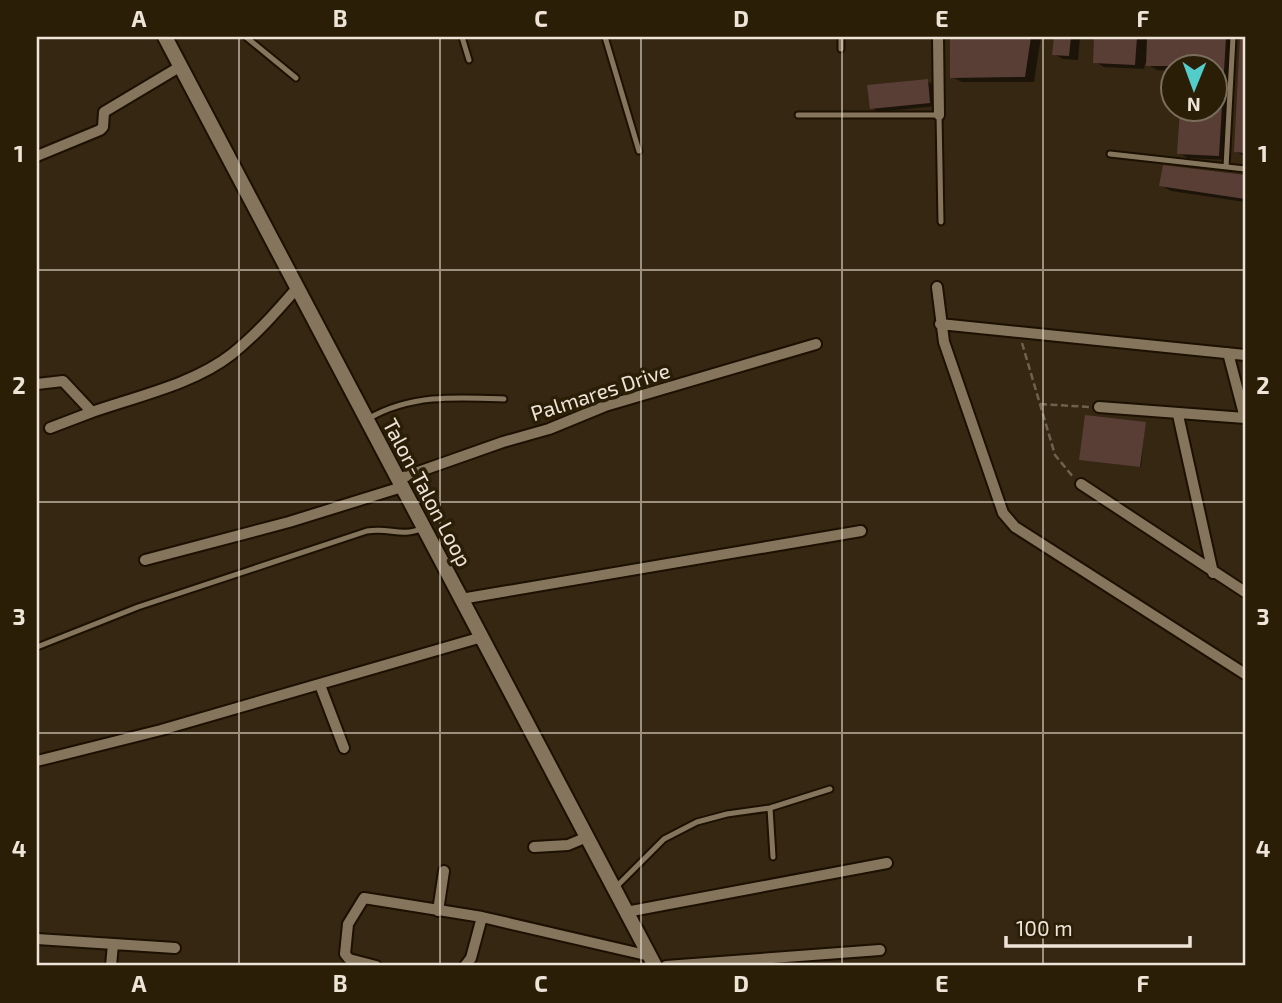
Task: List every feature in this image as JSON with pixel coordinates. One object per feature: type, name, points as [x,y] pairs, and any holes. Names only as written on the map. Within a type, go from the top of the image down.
[{"type":"street","name":"Talon-Talon Loop","points":[[165,37],[652,961]]},
{"type":"street","points":[[938,37],[939,115]]},
{"type":"street","points":[[37,156],[100,130],[103,127],[104,112],[181,66]]},
{"type":"street","points":[[937,287],[940,324],[1003,513],[1015,527],[1245,674]]},
{"type":"street","points":[[50,428],[204,372],[251,338],[297,288]]},
{"type":"street","points":[[940,324],[1245,355]]},
{"type":"street","name":"Palmares Drive","points":[[145,560],[289,522],[605,407],[816,344]]},
{"type":"street","points":[[1099,407],[1245,418],[1228,353]]},
{"type":"street","points":[[37,384],[55,380],[68,384],[92,412]]},
{"type":"street","points":[[1178,415],[1213,573]]},
{"type":"street","points":[[1081,484],[1245,592]]},
{"type":"street","points":[[461,599],[861,531]]},
{"type":"street","points":[[37,761],[320,685],[482,637]]},
{"type":"street","points":[[320,685],[344,748]]},
{"type":"street","points":[[534,847],[568,845],[587,837]]},
{"type":"street","points":[[626,912],[887,863]]},
{"type":"street","points":[[438,911],[444,871]]},
{"type":"street","points":[[376,966],[349,959],[345,954],[348,924],[358,903],[367,897],[482,917],[652,961]]},
{"type":"street","points":[[466,966],[471,958],[482,917]]},
{"type":"street","points":[[37,939],[175,948]]},
{"type":"street","points":[[111,966],[113,944]]},
{"type":"street","points":[[666,966],[880,950]]},
{"type":"lane","points":[[246,37],[296,78]]},
{"type":"lane","points":[[462,37],[469,60]]},
{"type":"lane","points":[[605,37],[639,151]]},
{"type":"lane","points":[[841,37],[841,49]]},
{"type":"lane","points":[[1226,167],[1233,37]]},
{"type":"lane","points":[[798,114],[939,115],[941,222]]},
{"type":"lane","points":[[1110,153],[1245,169]]},
{"type":"lane","points":[[366,420],[397,405],[415,401],[464,397],[504,399]]},
{"type":"lane","points":[[37,646],[138,607],[367,531],[389,529],[406,535],[424,528]]},
{"type":"lane","points":[[614,889],[664,839],[697,822],[727,814],[770,808],[830,789]]},
{"type":"lane","points":[[770,808],[773,857]]},
{"type":"path","points":[[1018,333],[1055,456],[1081,484]]},
{"type":"path","points":[[1040,404],[1099,407]]},
{"type":"building","points":[[950,37],[1031,37],[1025,77],[950,78]]},
{"type":"building","points":[[1054,37],[1071,37],[1069,56],[1052,55]]},
{"type":"building","points":[[1094,37],[1137,37],[1135,65],[1093,63]]},
{"type":"building","points":[[1147,37],[1226,37],[1225,52],[1160,52],[1160,66],[1146,66]]},
{"type":"building","points":[[1240,37],[1245,37],[1245,153],[1234,152]]},
{"type":"building","points":[[928,79],[930,103],[870,109],[867,85]]},
{"type":"building","points":[[1179,122],[1221,122],[1219,156],[1177,154]]},
{"type":"building","points":[[1163,165],[1245,175],[1245,199],[1159,186]]},
{"type":"building","points":[[1085,415],[1146,422],[1140,467],[1079,460]]}]
